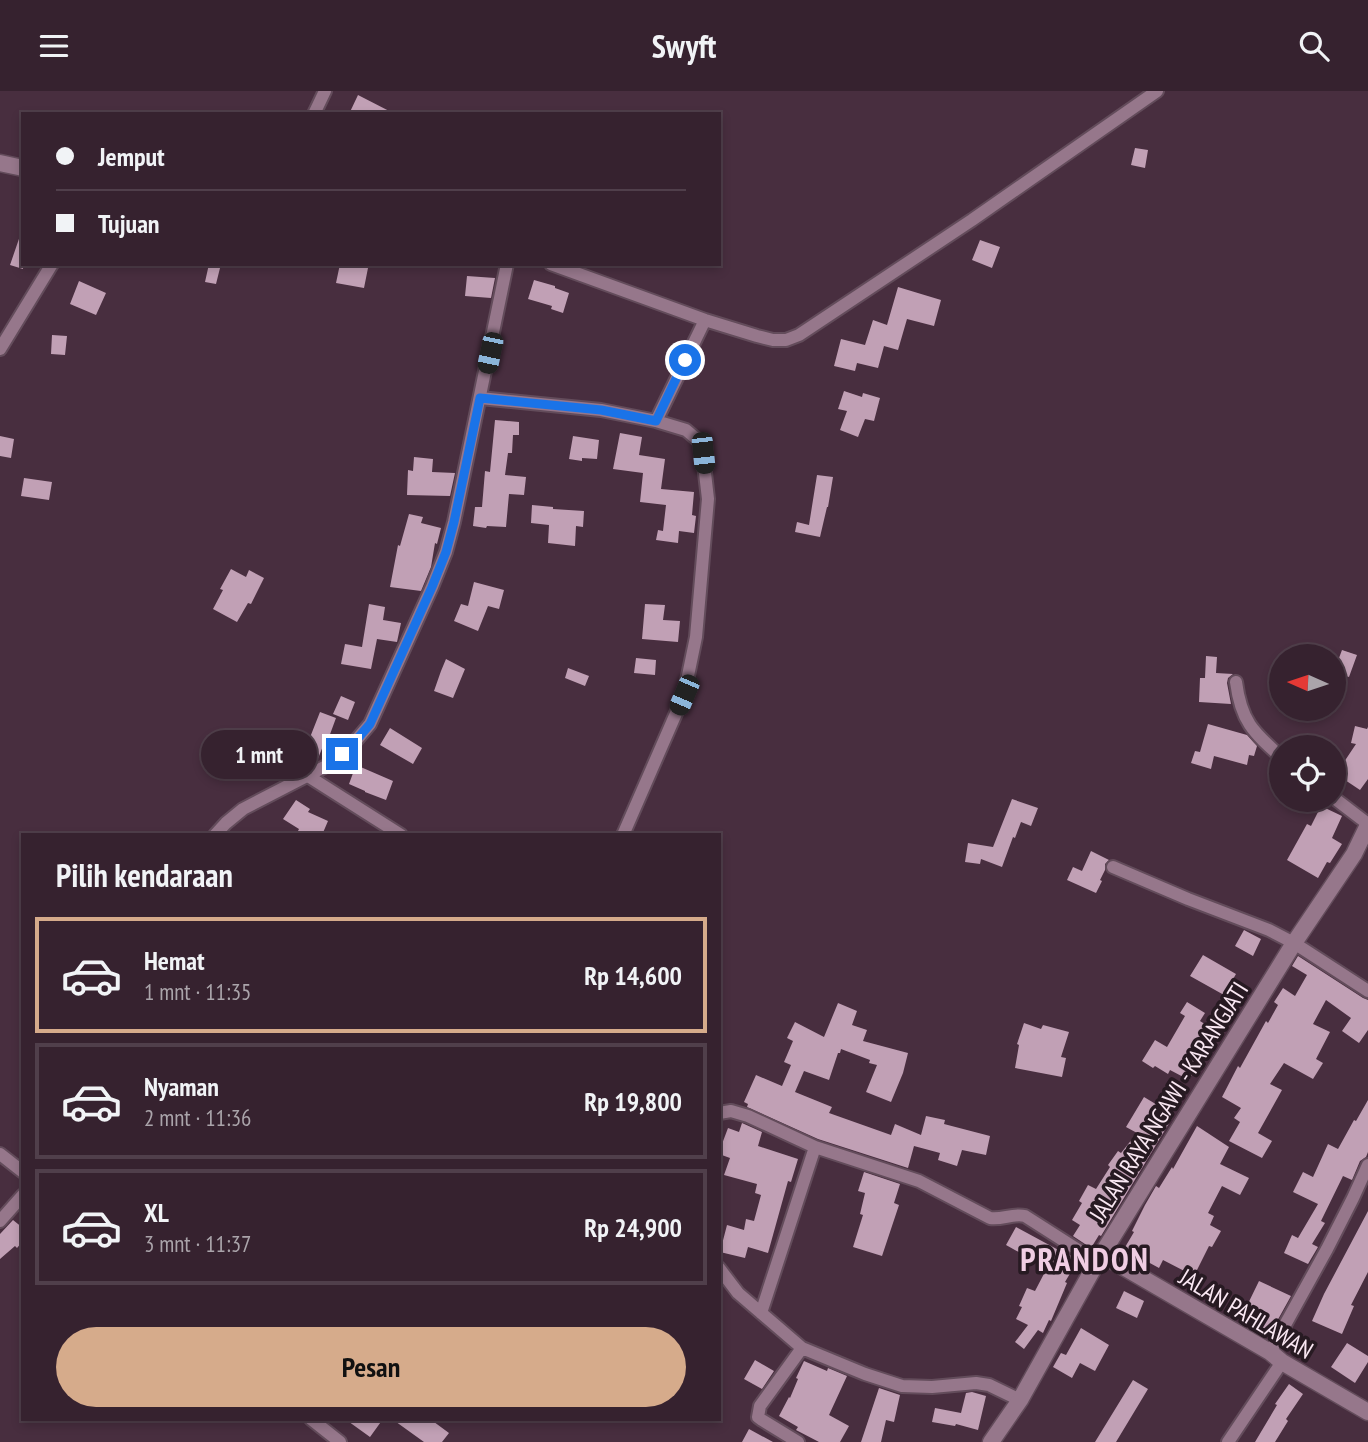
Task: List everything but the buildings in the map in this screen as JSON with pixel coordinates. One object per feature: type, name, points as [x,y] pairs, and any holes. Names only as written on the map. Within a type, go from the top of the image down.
[{"type":"main road","points":[[0,163],[21,168]]},
{"type":"main road","name":"JALAN RAYA NGAWI - KARANGJATI","points":[[991,1442],[1020,1400],[1099,1258],[1294,943],[1361,856],[1368,825]]},
{"type":"main road","name":"JALAN PAHLAWAN","points":[[1099,1258],[1368,1412]]},
{"type":"street","points":[[315,112],[325,91]]},
{"type":"street","points":[[556,266],[705,320],[773,340],[786,340],[799,335],[972,220],[1157,91]]},
{"type":"street","points":[[0,349],[51,266]]},
{"type":"street","points":[[217,833],[243,809],[332,764],[370,724],[446,552],[507,266]]},
{"type":"street","points":[[656,421],[705,320]]},
{"type":"street","points":[[480,398],[601,410],[656,421],[686,430],[699,441],[703,453],[708,499],[696,637],[684,695],[624,833]]},
{"type":"street","points":[[1236,682],[1243,715],[1250,727],[1269,745]]},
{"type":"street","points":[[307,776],[398,833]]},
{"type":"street","points":[[1346,808],[1368,825]]},
{"type":"street","points":[[1113,867],[1269,930],[1368,991]]},
{"type":"street","points":[[721,1113],[731,1111],[748,1116],[815,1147],[919,1181],[990,1219],[1025,1216],[1099,1258]]},
{"type":"street","points":[[761,1313],[815,1147]]},
{"type":"street","points":[[0,1154],[21,1171]]},
{"type":"street","points":[[1228,1442],[1276,1357],[1368,1165]]},
{"type":"street","points":[[0,1221],[21,1197]]},
{"type":"street","points":[[721,1271],[738,1293],[802,1348],[864,1374],[902,1386],[932,1387],[976,1383],[989,1385],[1020,1400]]},
{"type":"street","points":[[798,1442],[761,1420],[758,1412],[802,1348]]},
{"type":"street","points":[[314,1421],[340,1442]]},
{"type":"district","name":"PRANDON","points":[[1085,1260]]},
{"type":"route","points":[[342,754],[370,724],[446,552],[480,398],[601,410],[656,421],[685,360]]}]
